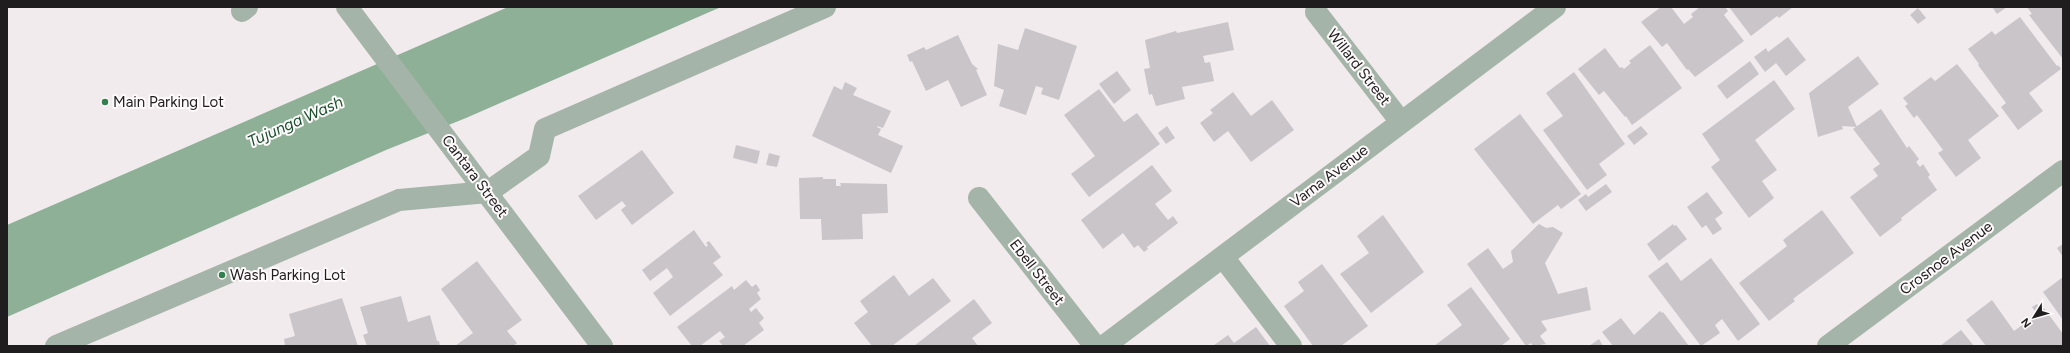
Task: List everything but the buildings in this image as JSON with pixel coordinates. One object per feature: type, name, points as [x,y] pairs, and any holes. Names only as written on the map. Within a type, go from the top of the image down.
[{"type":"street","name":"Cantara Street","points":[[347,7],[488,192],[602,346]]},
{"type":"street","points":[[56,346],[399,200],[488,192],[539,156],[545,129],[825,7]]},
{"type":"street","name":"Varna Avenue","points":[[1104,346],[1554,7]]},
{"type":"street","name":"Willard Street","points":[[1316,12],[1401,122]]},
{"type":"street","name":"Crosnoe Avenue","points":[[1828,346],[2063,171]]},
{"type":"street","name":"Ebell Street","points":[[979,198],[1095,346]]},
{"type":"street","points":[[1223,256],[1291,346]]},
{"type":"water","name":"Tujunga Wash","points":[[508,7],[721,7],[466,118],[386,150],[7,317],[7,225]]},
{"type":"place","name":"Main Parking Lot","points":[[105,102]]},
{"type":"place","name":"Wash Parking Lot","points":[[222,275]]}]
